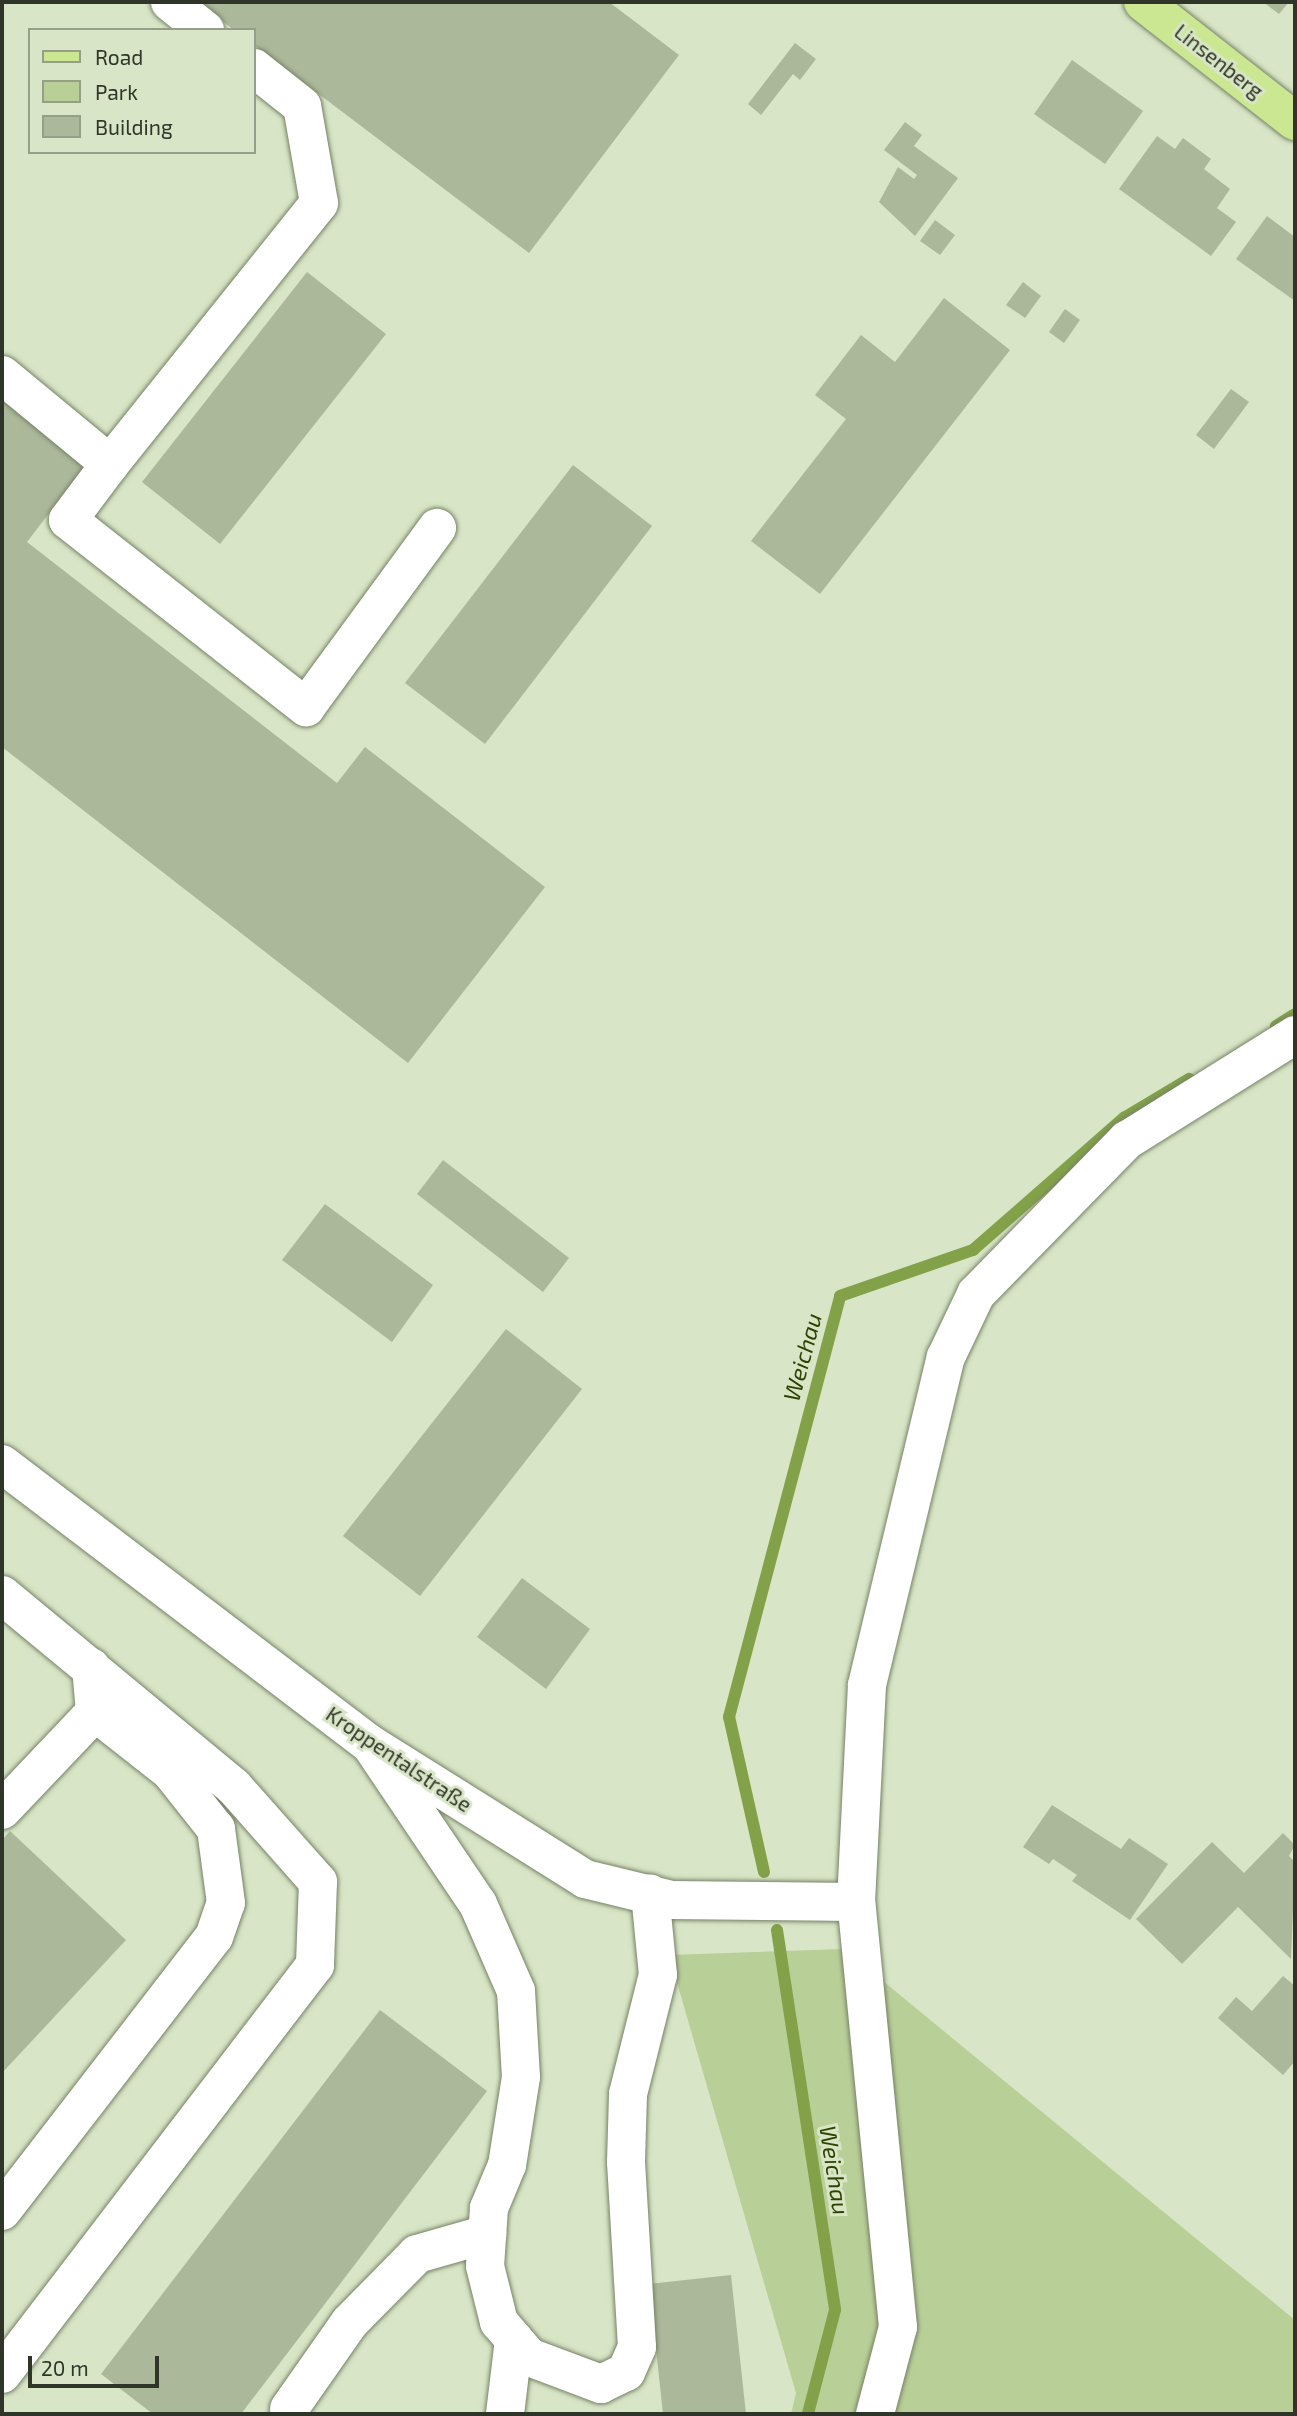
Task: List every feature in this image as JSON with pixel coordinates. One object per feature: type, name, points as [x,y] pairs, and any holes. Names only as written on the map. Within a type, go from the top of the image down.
[{"type":"main road","name":"Linsenberg","points":[[1143,2],[1295,121]]},
{"type":"street","points":[[170,2],[202,28]]},
{"type":"street","points":[[256,70],[302,106],[319,203],[68,520],[306,707],[437,528]]},
{"type":"street","points":[[2,375],[110,464]]},
{"type":"street","points":[[875,2414],[898,2327],[856,1902],[867,1685],[946,1356],[976,1294],[1127,1140],[1295,1035]]},
{"type":"street","name":"Kroppentalstraße","points":[[2,1464],[370,1744],[584,1879],[671,1900],[856,1902]]},
{"type":"street","points":[[2,1595],[234,1787],[318,1882],[315,1965],[2,2374]]},
{"type":"street","points":[[2,2211],[214,1937],[226,1903],[216,1829],[170,1770],[95,1712],[90,1667]]},
{"type":"street","points":[[2,1810],[95,1712]]},
{"type":"street","points":[[370,1744],[478,1904],[516,1991],[521,2077],[507,2165],[489,2208],[485,2266],[499,2322],[529,2357],[601,2384],[626,2372],[637,2347],[626,2162],[628,2094],[658,1975],[650,1893]]},
{"type":"street","points":[[289,2409],[350,2322],[416,2254],[487,2234]]},
{"type":"street","points":[[505,2414],[514,2340]]},
{"type":"green space","points":[[844,1949],[1295,2320],[1295,2414],[791,2414],[796,2393],[669,1955]]},
{"type":"building","points":[[197,2],[609,2],[679,55],[529,253],[256,47],[256,28],[231,28]]},
{"type":"building","points":[[1263,2],[1289,2],[1279,14]]},
{"type":"building","points":[[795,43],[816,59],[800,80],[793,74],[761,115],[748,104]]},
{"type":"building","points":[[1072,60],[1143,111],[1105,164],[1034,114]]},
{"type":"building","points":[[905,122],[922,135],[914,146],[958,178],[915,236],[879,202],[898,167],[914,179],[917,175],[884,150]]},
{"type":"building","points":[[1157,136],[1175,149],[1183,138],[1211,159],[1204,169],[1230,189],[1217,208],[1236,222],[1211,256],[1119,189]]},
{"type":"building","points":[[1267,216],[1295,237],[1295,301],[1236,259]]},
{"type":"building","points":[[935,220],[955,235],[940,255],[920,241]]},
{"type":"building","points":[[307,272],[386,334],[220,544],[142,482]]},
{"type":"building","points":[[1023,282],[1041,296],[1025,318],[1006,305]]},
{"type":"building","points":[[944,298],[1010,350],[820,594],[751,541],[846,419],[815,395],[861,335],[895,362]]},
{"type":"building","points":[[1065,309],[1080,320],[1064,343],[1049,332]]},
{"type":"building","points":[[1231,389],[1249,402],[1214,449],[1196,435]]},
{"type":"building","points":[[2,399],[86,465],[27,542],[337,783],[365,747],[545,887],[408,1063],[2,747]]},
{"type":"building","points":[[573,465],[652,526],[485,744],[405,683]]},
{"type":"building","points":[[443,1160],[569,1258],[543,1292],[417,1194]]},
{"type":"building","points":[[325,1204],[433,1285],[392,1342],[282,1260]]},
{"type":"building","points":[[506,1329],[582,1389],[420,1596],[343,1536]]},
{"type":"building","points":[[522,1578],[590,1629],[546,1689],[477,1637]]},
{"type":"building","points":[[1052,1805],[1121,1849],[1129,1838],[1168,1864],[1130,1920],[1072,1881],[1077,1875],[1053,1859],[1049,1864],[1023,1847]]},
{"type":"building","points":[[10,1831],[126,1940],[2,2073],[2,1840]]},
{"type":"building","points":[[1283,1833],[1295,1845],[1289,1856],[1295,1862],[1291,1959],[1238,1907],[1182,1964],[1136,1919],[1212,1842],[1244,1873]]},
{"type":"building","points":[[1283,1976],[1295,1986],[1295,2061],[1283,2075],[1218,2018],[1236,1997],[1252,2011]]},
{"type":"building","points":[[380,2010],[487,2091],[241,2414],[153,2414],[101,2374]]},
{"type":"building","points":[[731,2275],[746,2414],[663,2414],[649,2284]]},
{"type":"waterway","name":"Weichau","points":[[1276,1026],[1295,1014]]},
{"type":"waterway","name":"Weichau","points":[[764,1872],[729,1717],[840,1296],[973,1250],[1124,1118],[1189,1079]]},
{"type":"waterway","name":"Weichau","points":[[777,1930],[835,2310],[808,2414]]}]
